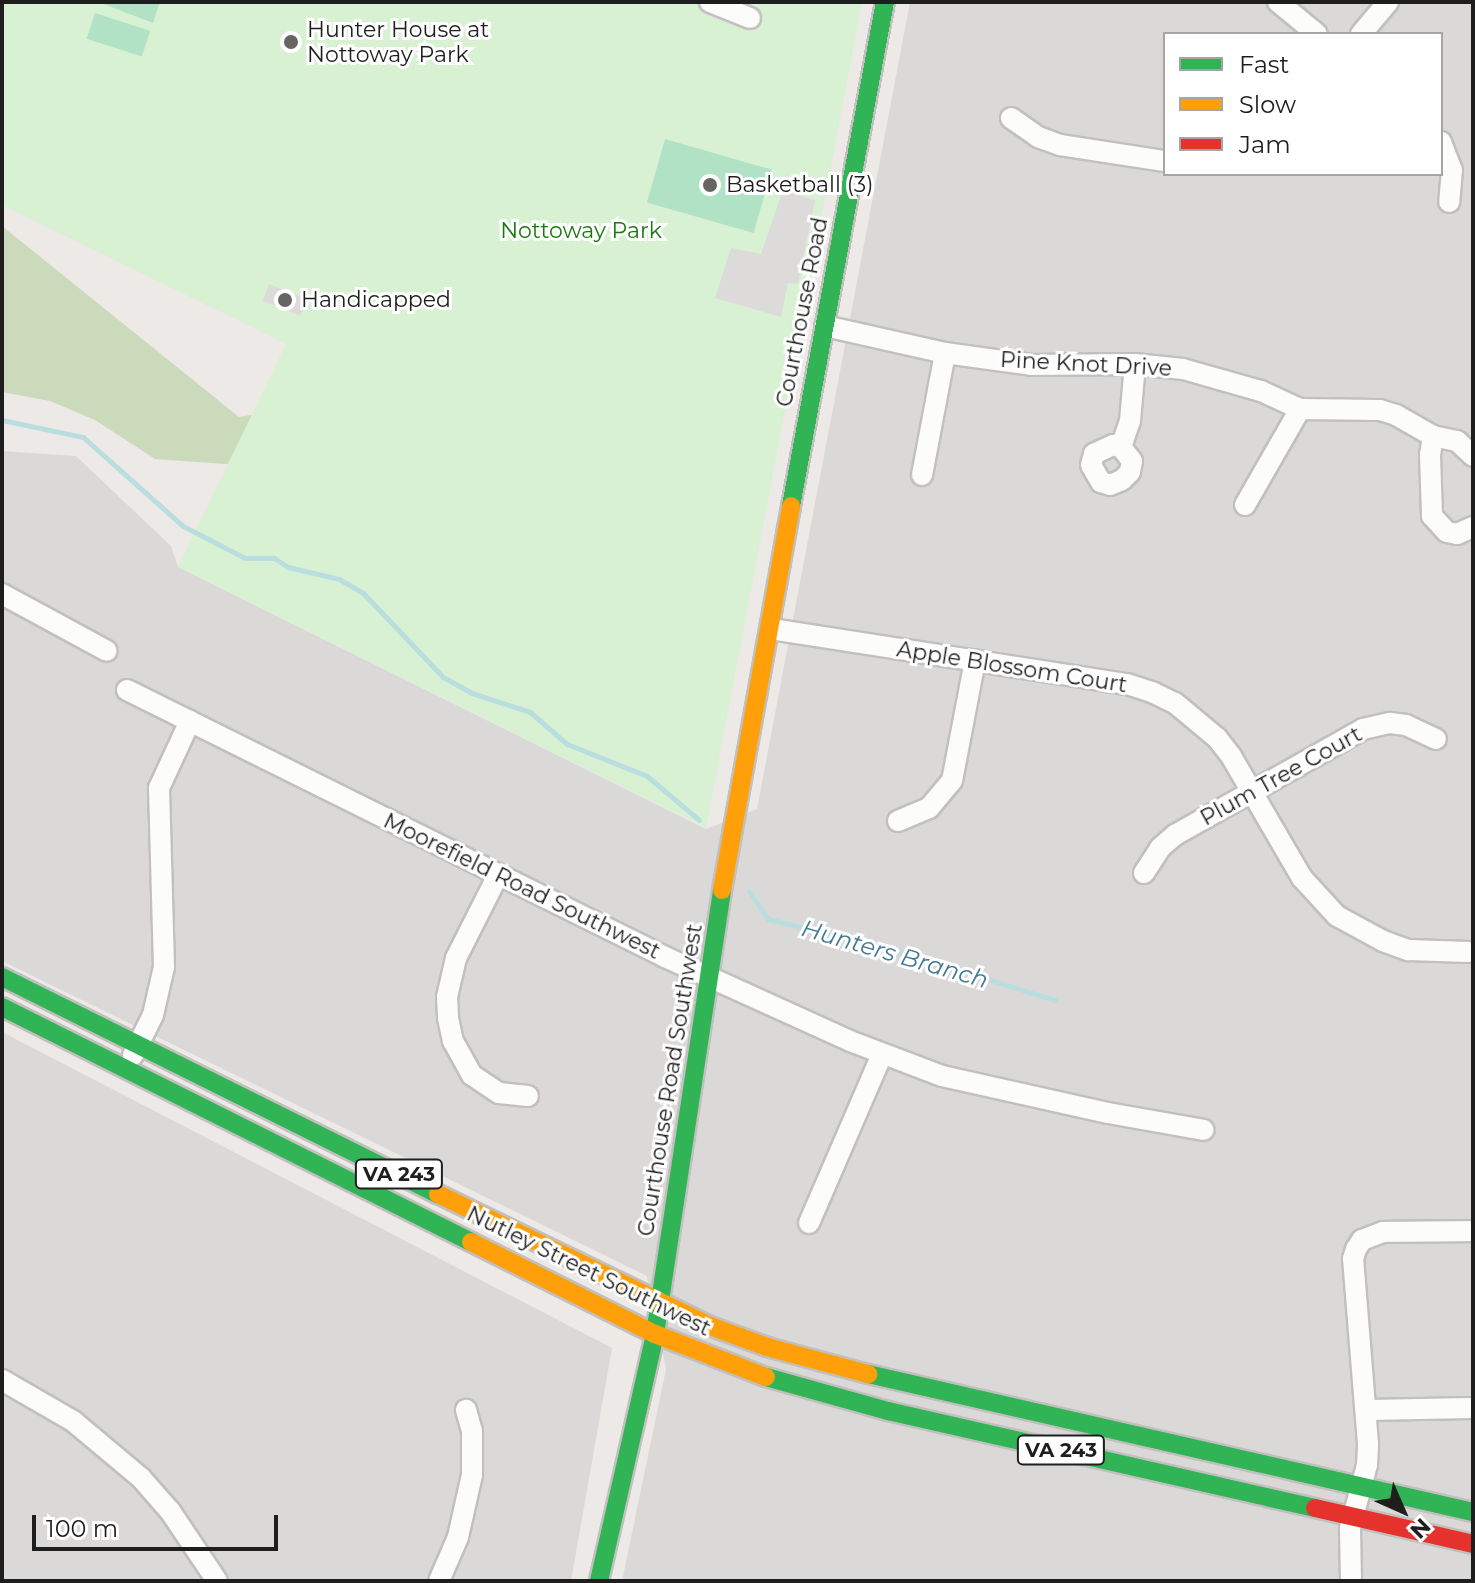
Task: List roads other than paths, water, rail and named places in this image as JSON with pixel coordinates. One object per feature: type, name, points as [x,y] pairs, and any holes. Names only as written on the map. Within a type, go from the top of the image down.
[{"type":"main road","name":"Courthouse Road","points":[[778,584],[809,398],[885,2]]},
{"type":"main road","name":"Courthouse Road Southwest","points":[[599,1581],[655,1334],[727,858],[778,584]]},
{"type":"main road","name":"Nutley Street Southwest","points":[[2,977],[660,1303],[767,1347],[826,1365],[1473,1512]]},
{"type":"main road","name":"Nutley Street Southwest","points":[[2,1007],[655,1334],[813,1392],[1473,1544]]},
{"type":"street","points":[[710,2],[750,18]]},
{"type":"street","points":[[1278,2],[1315,32]]},
{"type":"street","points":[[1363,32],[1388,2]]},
{"type":"street","points":[[1011,118],[1038,137],[1060,145],[1163,161]]},
{"type":"street","points":[[1443,147],[1452,170],[1449,202]]},
{"type":"street","name":"Pine Knot Drive","points":[[825,326],[945,353],[1040,366],[1135,364],[1219,377],[1300,409],[1380,410],[1396,415],[1433,436],[1457,441],[1473,456]]},
{"type":"street","points":[[922,475],[945,353]]},
{"type":"street","points":[[1121,447],[1130,421],[1135,364]]},
{"type":"street","points":[[1245,505],[1300,409]]},
{"type":"street","points":[[1433,436],[1430,455],[1432,516],[1447,532],[1466,532],[1473,527]]},
{"type":"street","points":[[2,594],[107,651]]},
{"type":"street","name":"Apple Blossom Court","points":[[771,629],[1127,684],[1152,692],[1175,703],[1217,738],[1302,878],[1337,916],[1360,931],[1408,950],[1469,952]]},
{"type":"street","points":[[898,821],[929,808],[952,781],[975,660]]},
{"type":"street","name":"Moorefield Road Southwest","points":[[127,690],[710,978],[882,1054],[942,1076],[1108,1113],[1204,1130]]},
{"type":"street","points":[[126,1069],[153,1015],[164,967],[159,788],[190,721]]},
{"type":"street","name":"Plum Tree Court","points":[[1144,873],[1160,848],[1175,835],[1374,725],[1406,725],[1436,739]]},
{"type":"street","points":[[498,875],[456,958],[447,997],[448,1018],[453,1041],[472,1075],[499,1093],[528,1096]]},
{"type":"street","points":[[809,1223],[882,1054]]},
{"type":"street","points":[[1351,1581],[1348,1554],[1368,1444],[1353,1259],[1362,1240],[1372,1234],[1473,1231]]},
{"type":"street","points":[[2,1380],[73,1421],[141,1478],[196,1546],[217,1581]]},
{"type":"street","points":[[1366,1410],[1473,1408]]},
{"type":"street","points":[[439,1581],[458,1537],[472,1475],[472,1431],[466,1410]]},
{"type":"waterway","name":"Hunters Branch","points":[[2,420],[83,437],[183,526],[245,558],[274,558],[288,567],[339,579],[363,593],[443,677],[472,693],[530,712],[567,744],[647,776],[699,820]]},
{"type":"waterway","name":"Hunters Branch","points":[[749,891],[768,919],[887,948],[1055,1000]]},
{"type":"place","name":"Hunter House at Nottoway Park","points":[[291,42]]},
{"type":"place","name":"Basketball (3)","points":[[710,185]]},
{"type":"place","name":"Handicapped","points":[[285,300]]},
{"type":"park label","name":"Nottoway Park","points":[[581,231]]}]
